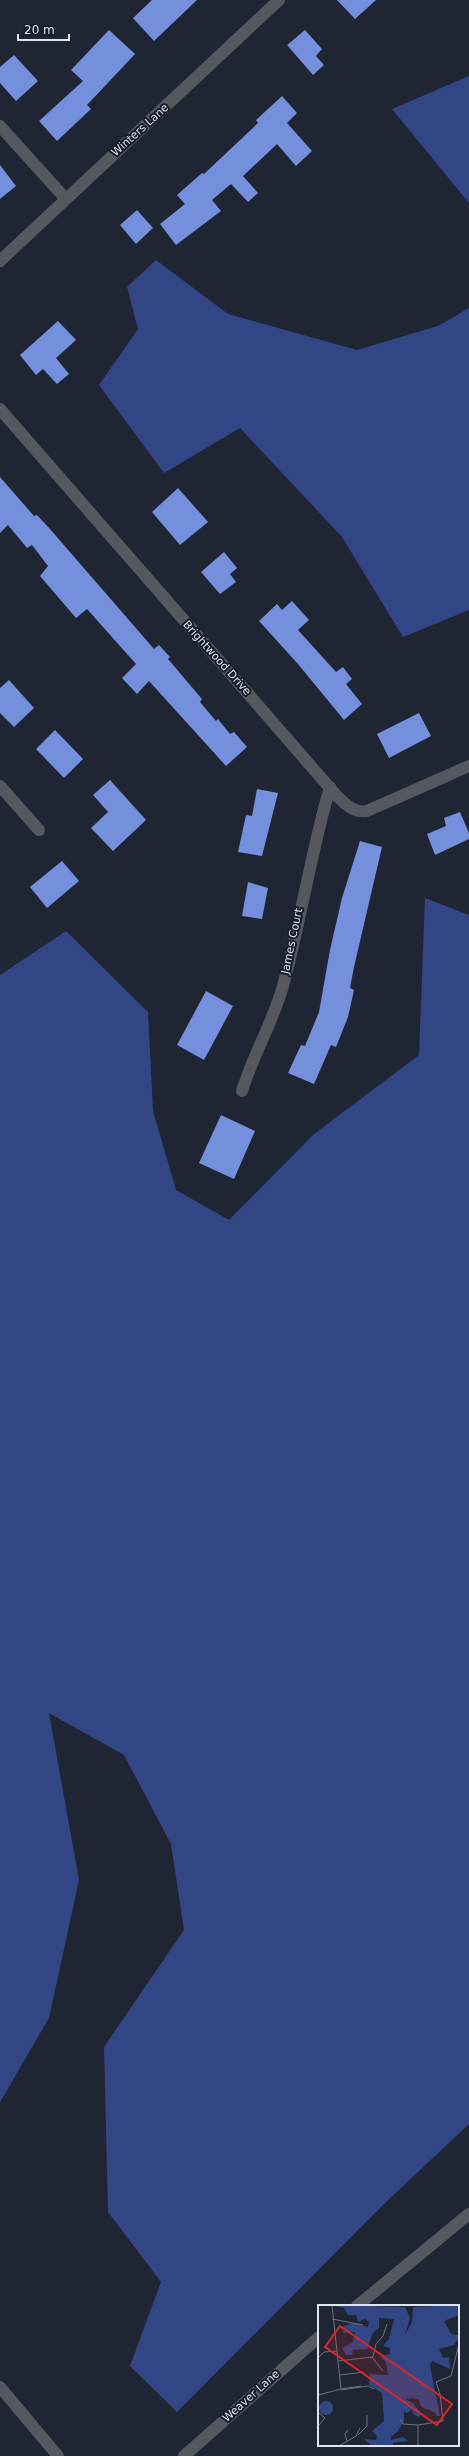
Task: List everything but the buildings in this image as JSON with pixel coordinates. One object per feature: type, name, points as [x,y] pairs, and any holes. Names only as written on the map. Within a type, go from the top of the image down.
[{"type":"street","name":"Winters Lane","points":[[0,261],[65,198],[279,0]]},
{"type":"street","points":[[0,126],[65,198]]},
{"type":"street","name":"Brightwood Drive","points":[[0,409],[330,787],[355,812],[367,811],[469,766]]},
{"type":"street","points":[[0,786],[39,830]]},
{"type":"street","name":"James Court","points":[[242,1091],[267,1032],[282,986],[317,830],[330,787]]},
{"type":"street","points":[[358,2305],[469,2214]]},
{"type":"street","name":"Weaver Lane","points":[[184,2456],[318,2338]]},
{"type":"street","points":[[0,2387],[58,2456]]},
{"type":"shaded area","points":[[469,76],[469,203],[392,109]]},
{"type":"shaded area","points":[[156,260],[228,314],[357,350],[438,326],[469,308],[469,610],[403,637],[342,537],[240,428],[164,473],[99,385],[138,329],[127,287]]},
{"type":"shaded area","points":[[425,898],[469,915],[469,2124],[385,2203],[177,2412],[130,2366],[161,2282],[108,2212],[104,2047],[184,1930],[171,1844],[124,1755],[49,1713],[79,1880],[49,2018],[0,2102],[0,975],[66,931],[148,1012],[153,1111],[176,1190],[229,1220],[314,1134],[419,1055]]}]
